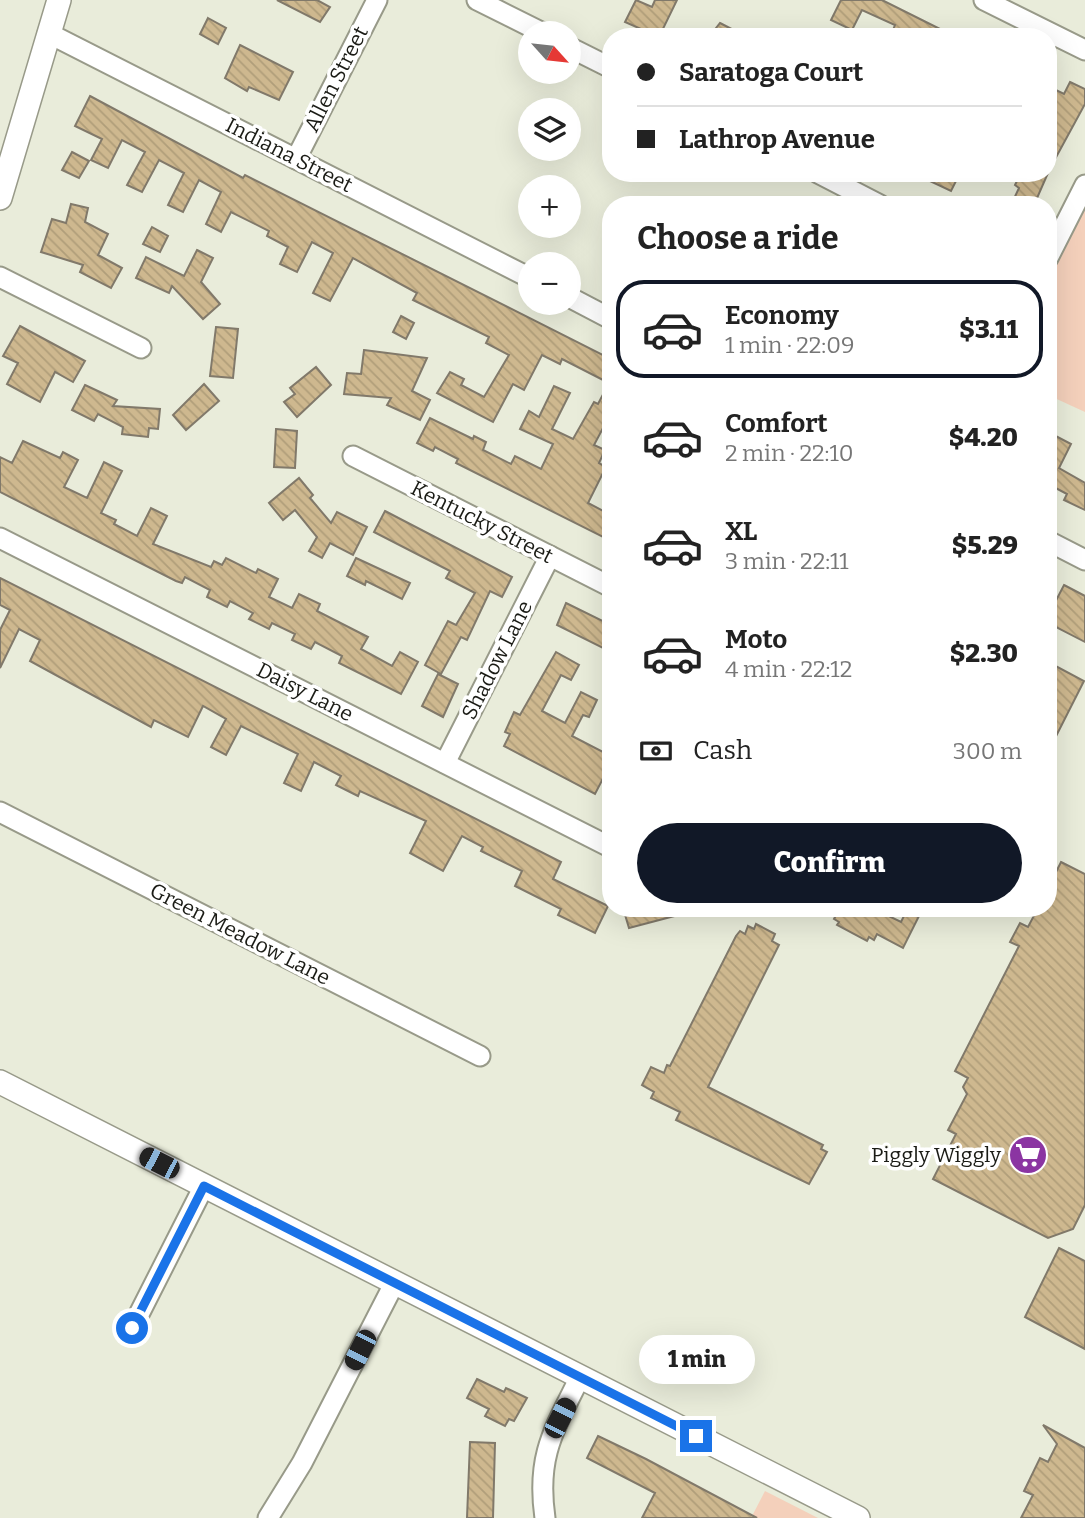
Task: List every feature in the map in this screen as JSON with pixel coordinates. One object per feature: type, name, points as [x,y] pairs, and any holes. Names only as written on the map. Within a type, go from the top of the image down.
[{"type":"street","points":[[0,196],[59,0]]},
{"type":"street","name":"Allen Street","points":[[296,159],[377,0]]},
{"type":"street","points":[[477,0],[519,21]]},
{"type":"street","points":[[984,0],[1041,28]]},
{"type":"street","name":"Indiana Street","points":[[48,33],[518,272]]},
{"type":"street","points":[[1057,36],[1085,50]]},
{"type":"street","points":[[581,53],[602,64]]},
{"type":"street","points":[[835,182],[863,196]]},
{"type":"street","points":[[1057,240],[1085,185]]},
{"type":"street","points":[[0,277],[141,348]]},
{"type":"street","points":[[581,303],[602,314]]},
{"type":"street","name":"Kentucky Street","points":[[353,456],[602,582]]},
{"type":"street","name":"Daisy Lane","points":[[0,538],[602,843]]},
{"type":"street","points":[[1057,546],[1085,560]]},
{"type":"street","name":"Shadow Lane","points":[[445,763],[550,556]]},
{"type":"street","name":"Green Meadow Lane","points":[[0,812],[480,1056]]},
{"type":"street","points":[[0,1082],[858,1518]]},
{"type":"street","points":[[132,1328],[204,1186]]},
{"type":"street","points":[[268,1518],[302,1463],[395,1282]]},
{"type":"street","points":[[545,1518],[541,1479],[544,1458],[550,1438],[580,1377]]},
{"type":"shaded area","points":[[1085,185],[1085,412],[1057,399],[1057,240]]},
{"type":"shaded area","points":[[765,1491],[818,1518],[751,1518]]},
{"type":"building","points":[[277,0],[317,0],[330,7],[320,22]]},
{"type":"building","points":[[636,0],[652,7],[655,0],[677,0],[663,28],[639,28],[625,22]]},
{"type":"building","points":[[841,0],[882,0],[938,28],[894,28],[895,25],[862,10],[853,28],[831,20]]},
{"type":"building","points":[[208,18],[226,28],[218,44],[200,34]]},
{"type":"building","points":[[720,23],[730,28],[716,28]]},
{"type":"building","points":[[240,45],[293,72],[279,100],[249,87],[247,91],[225,78]]},
{"type":"building","points":[[1070,82],[1085,89],[1085,104],[1057,155],[1057,90],[1064,94]]},
{"type":"building","points":[[90,96],[243,178],[245,175],[518,312],[518,315],[523,315],[602,354],[602,379],[562,359],[560,364],[542,355],[524,390],[513,384],[493,422],[437,393],[450,372],[464,379],[461,385],[484,397],[509,355],[486,343],[489,337],[413,300],[417,293],[353,258],[330,301],[313,293],[333,253],[312,242],[297,272],[280,264],[288,247],[267,236],[269,231],[231,212],[221,232],[206,224],[221,192],[199,180],[183,212],[168,205],[184,173],[159,160],[142,192],[127,185],[145,152],[122,140],[108,168],[91,160],[102,139],[75,126]]},
{"type":"building","points":[[72,152],[89,161],[79,178],[62,170]]},
{"type":"building","points":[[932,182],[956,182],[951,191]]},
{"type":"building","points":[[1016,182],[1044,182],[1038,196],[1015,196],[1019,188],[1015,185]]},
{"type":"building","points":[[71,204],[88,208],[85,222],[108,234],[98,255],[122,268],[111,288],[80,272],[83,265],[41,252],[52,219],[66,223]]},
{"type":"building","points":[[152,227],[168,236],[160,252],[143,244]]},
{"type":"building","points":[[197,250],[213,258],[201,282],[220,304],[203,319],[172,286],[169,293],[136,278],[146,257],[184,276]]},
{"type":"building","points":[[401,316],[414,323],[406,339],[393,332]]},
{"type":"building","points":[[20,326],[85,361],[73,382],[55,372],[40,402],[7,384],[18,363],[3,356]]},
{"type":"building","points":[[216,327],[238,329],[233,378],[210,376]]},
{"type":"building","points":[[364,350],[427,358],[412,391],[430,400],[420,420],[387,405],[391,398],[344,394],[347,373],[361,374]]},
{"type":"building","points":[[316,367],[331,385],[297,417],[284,402],[295,394],[290,388]]},
{"type":"building","points":[[204,384],[219,401],[186,430],[173,415]]},
{"type":"building","points":[[85,385],[117,400],[113,406],[160,409],[158,429],[149,428],[148,437],[122,434],[123,427],[98,414],[94,421],[72,410]]},
{"type":"building","points":[[554,386],[570,393],[552,429],[573,439],[594,402],[598,404],[602,396],[602,430],[594,445],[602,449],[599,463],[602,465],[602,475],[588,503],[602,510],[602,536],[456,463],[458,459],[435,447],[433,451],[417,443],[430,418],[473,439],[474,436],[486,442],[483,450],[511,464],[515,456],[541,469],[553,444],[520,429],[529,411],[539,417]]},
{"type":"building","points":[[276,429],[297,431],[295,468],[274,467]]},
{"type":"building","points":[[1057,437],[1071,444],[1059,468],[1085,483],[1085,510],[1064,500],[1067,494],[1057,489]]},
{"type":"building","points":[[23,441],[60,458],[63,452],[78,460],[64,487],[87,498],[104,462],[122,471],[101,513],[116,520],[114,524],[137,536],[151,508],[167,516],[153,544],[211,567],[214,561],[222,565],[226,558],[256,573],[258,569],[278,579],[269,597],[292,608],[299,594],[320,604],[317,611],[368,637],[361,649],[392,666],[400,652],[418,662],[401,694],[339,663],[342,656],[315,642],[311,649],[292,640],[295,634],[272,623],[269,629],[249,619],[253,613],[230,601],[227,607],[207,597],[210,590],[185,577],[182,583],[176,581],[0,492],[0,457],[12,463]]},
{"type":"building","points":[[299,478],[313,495],[310,498],[331,523],[337,512],[367,527],[353,555],[330,543],[322,558],[309,551],[317,537],[295,510],[283,520],[269,503]]},
{"type":"building","points":[[385,511],[512,577],[502,597],[490,591],[467,640],[461,637],[441,674],[425,665],[448,621],[456,625],[475,593],[446,578],[450,571],[374,532]]},
{"type":"building","points":[[356,558],[410,583],[402,599],[366,581],[365,585],[347,576]]},
{"type":"building","points":[[0,578],[561,862],[553,879],[602,903],[603,917],[595,933],[558,915],[561,909],[515,886],[522,871],[481,851],[483,847],[462,836],[443,871],[410,853],[426,821],[360,791],[358,796],[336,785],[341,776],[314,762],[301,791],[284,783],[298,754],[241,726],[226,755],[211,747],[226,719],[203,706],[188,737],[154,720],[151,727],[30,661],[40,640],[19,629],[0,668],[0,630],[10,610],[0,605]]},
{"type":"building","points":[[1064,585],[1085,596],[1085,642],[1057,628],[1057,599]]},
{"type":"building","points":[[566,603],[602,621],[602,648],[557,625]]},
{"type":"building","points":[[556,652],[579,665],[571,680],[561,675],[542,711],[565,723],[581,692],[597,700],[589,717],[583,715],[572,736],[602,751],[602,780],[595,794],[504,746],[510,734],[505,732],[514,712],[520,715]]},
{"type":"building","points":[[1057,667],[1084,681],[1057,734]]},
{"type":"building","points":[[438,674],[458,684],[443,717],[422,706]]},
{"type":"building","points":[[1061,862],[1085,874],[1085,1205],[1073,1229],[1048,1238],[933,1179],[956,1134],[948,1130],[967,1094],[963,1087],[968,1078],[955,1071],[1019,946],[1010,942],[1020,923],[1028,927],[1033,917],[1057,917],[1057,870]]},
{"type":"building","points":[[626,917],[671,917],[629,928]]},
{"type":"building","points":[[891,917],[901,922],[904,917],[918,917],[903,948],[877,934],[874,940],[869,937],[867,941],[837,925],[839,922],[834,919]]},
{"type":"building","points":[[756,924],[775,934],[772,941],[779,945],[708,1087],[823,1145],[821,1149],[827,1152],[809,1184],[676,1120],[680,1112],[651,1098],[654,1092],[642,1085],[651,1067],[664,1073],[667,1065],[670,1066],[736,936],[740,931],[745,934],[748,926],[754,929]]},
{"type":"building","points":[[1059,1248],[1085,1261],[1085,1349],[1025,1317]]},
{"type":"building","points":[[477,1379],[504,1392],[506,1388],[527,1398],[514,1421],[509,1419],[505,1426],[485,1416],[489,1409],[467,1398]]},
{"type":"building","points":[[1043,1425],[1085,1448],[1085,1518],[1021,1518],[1033,1495],[1024,1491],[1040,1458],[1048,1462],[1057,1444]]},
{"type":"building","points":[[598,1436],[757,1518],[642,1518],[655,1493],[587,1458]]},
{"type":"building","points":[[470,1442],[495,1443],[493,1518],[467,1518]]},
{"type":"place","name":"Piggly Wiggly","points":[[1028,1155]]},
{"type":"route","points":[[132,1328],[204,1186],[696,1436]]}]
